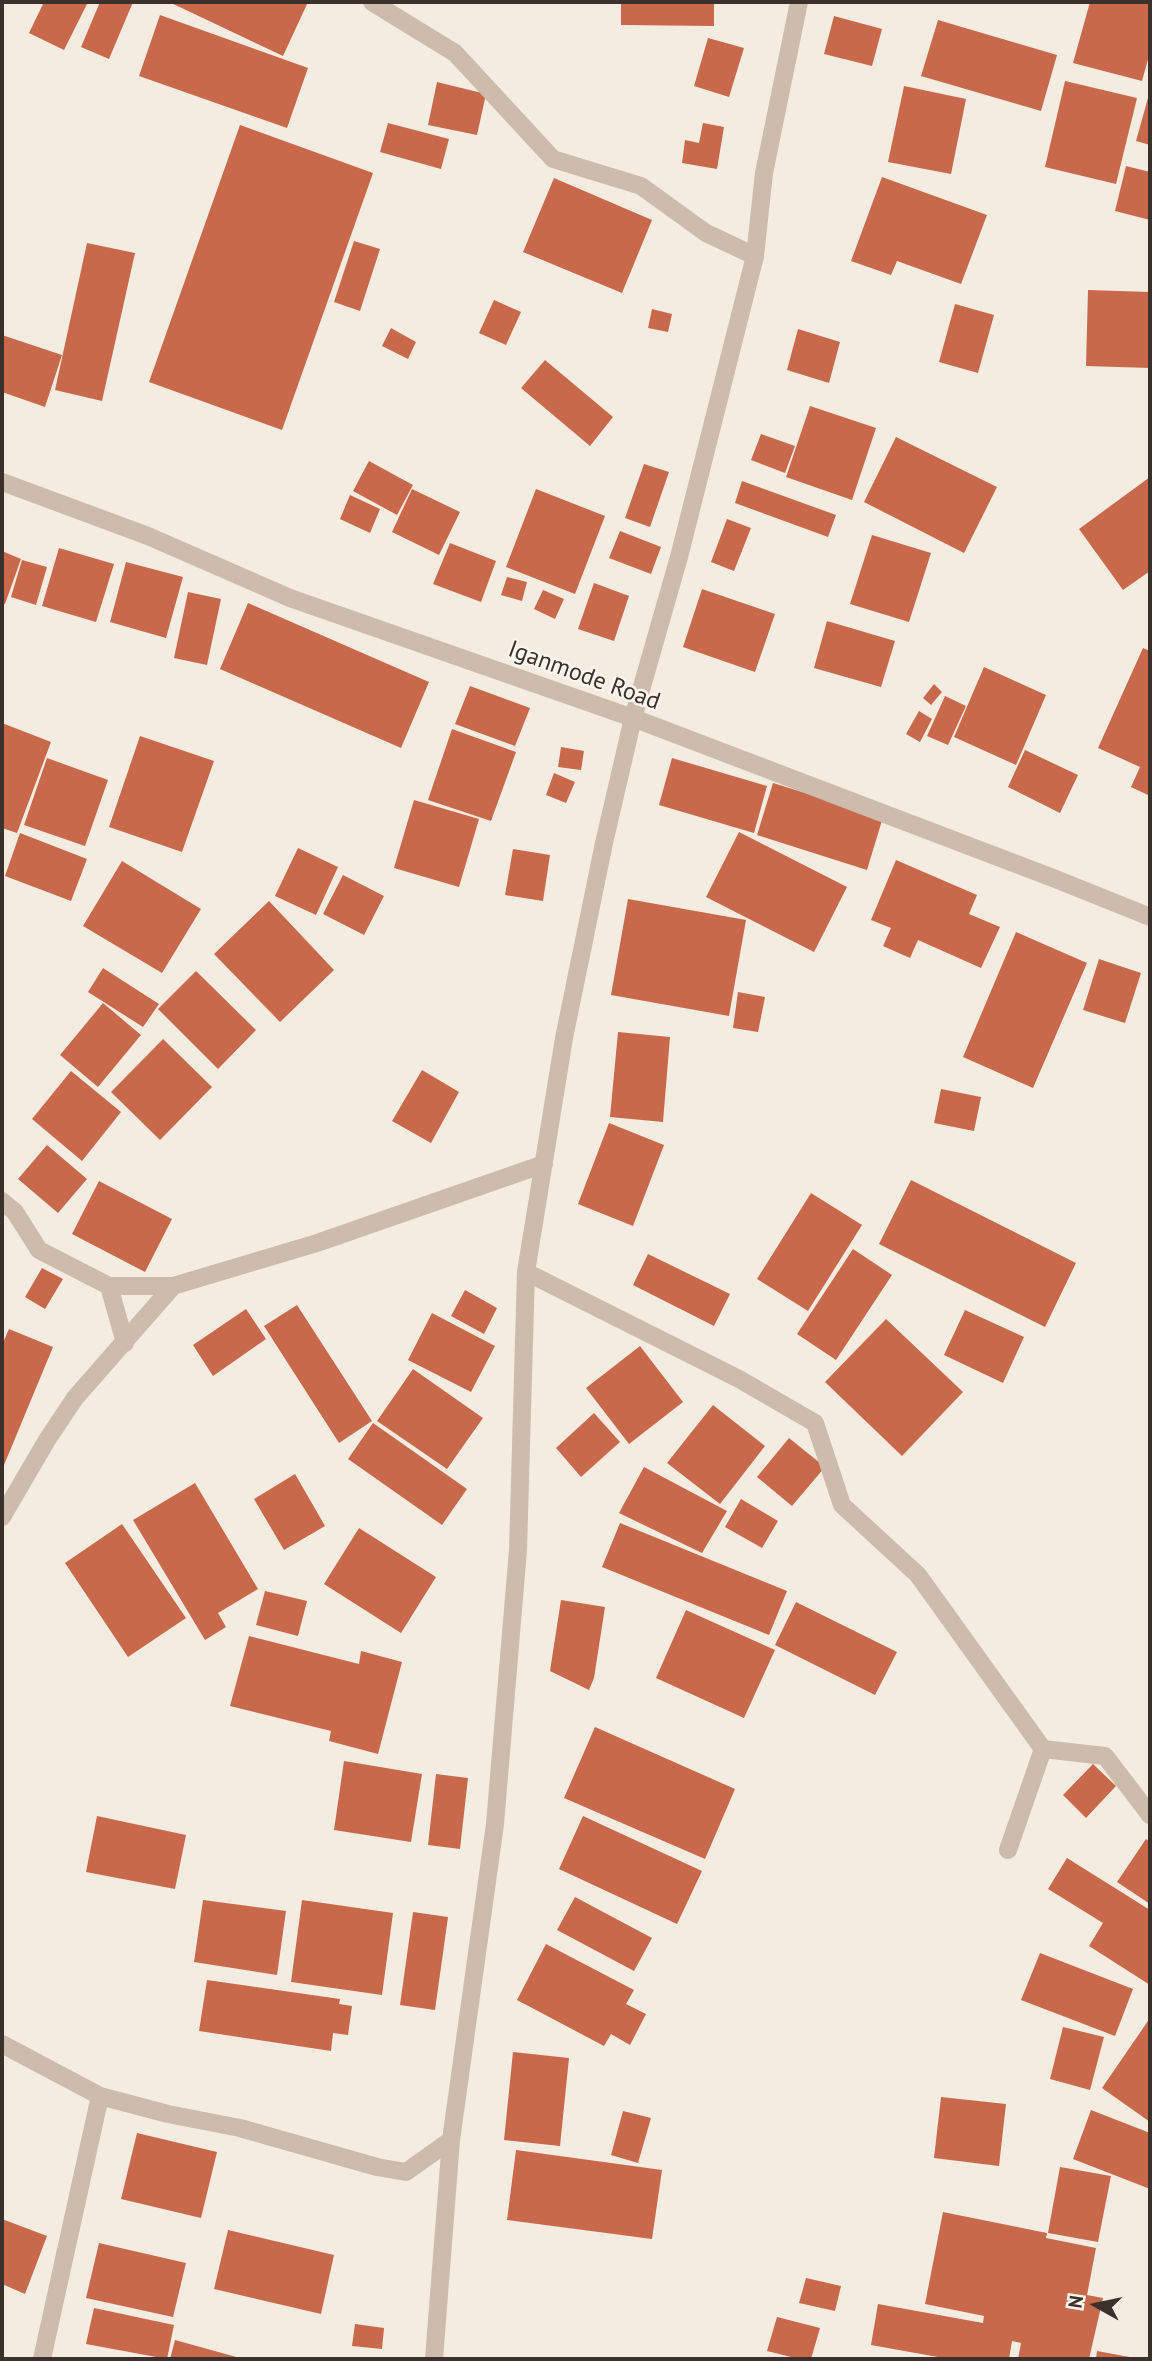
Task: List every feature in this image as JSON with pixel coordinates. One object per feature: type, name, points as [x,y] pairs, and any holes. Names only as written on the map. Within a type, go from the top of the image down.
[{"type":"street","points":[[372,2],[454,52],[553,159],[640,186],[706,233],[755,256]]},
{"type":"street","points":[[434,2359],[451,2140],[495,1824],[518,1550],[527,1272],[564,1038],[604,843],[633,718],[679,557],[755,256],[764,173],[799,2]]},
{"type":"street","name":"Iganmode Road","points":[[2,482],[148,536],[290,598],[633,718],[1150,917]]},
{"type":"street","points":[[2,1201],[15,1212],[40,1250],[108,1286],[173,1286],[317,1243],[544,1164]]},
{"type":"street","points":[[527,1272],[739,1379],[815,1423],[842,1505],[918,1575],[1043,1749],[1105,1756],[1150,1815]]},
{"type":"street","points":[[108,1286],[125,1343]]},
{"type":"street","points":[[2,1517],[75,1398],[173,1286]]},
{"type":"street","points":[[1008,1850],[1043,1749]]},
{"type":"street","points":[[2,2044],[100,2096],[168,2114],[240,2128],[365,2164],[406,2172],[451,2140]]},
{"type":"street","points":[[42,2359],[100,2096]]},
{"type":"building","points":[[44,2],[88,2],[64,50],[29,33]]},
{"type":"building","points":[[100,2],[133,2],[109,59],[81,47]]},
{"type":"building","points":[[169,2],[308,2],[283,56]]},
{"type":"building","points":[[621,2],[714,2],[714,26],[621,25]]},
{"type":"building","points":[[1090,2],[1150,2],[1150,52],[1142,81],[1073,63]]},
{"type":"building","points":[[160,15],[308,68],[287,128],[139,76]]},
{"type":"building","points":[[834,16],[882,29],[872,66],[824,54]]},
{"type":"building","points":[[938,20],[1057,55],[1041,111],[921,76]]},
{"type":"building","points":[[708,38],[744,48],[729,97],[694,86]]},
{"type":"building","points":[[1065,81],[1137,98],[1116,184],[1045,167]]},
{"type":"building","points":[[437,82],[486,94],[477,135],[428,125]]},
{"type":"building","points":[[904,86],[966,99],[951,174],[888,162]]},
{"type":"building","points":[[1148,98],[1150,99],[1150,145],[1136,141]]},
{"type":"building","points":[[388,123],[449,139],[441,169],[380,152]]},
{"type":"building","points":[[703,123],[724,127],[717,169],[682,163],[685,140],[699,143]]},
{"type":"building","points":[[240,125],[373,173],[282,430],[149,382]]},
{"type":"building","points":[[1126,166],[1150,172],[1150,220],[1115,211]]},
{"type":"building","points":[[882,177],[987,215],[961,284],[897,261],[891,275],[851,261]]},
{"type":"building","points":[[554,178],[652,220],[622,293],[523,252]]},
{"type":"building","points":[[354,241],[380,249],[360,311],[334,302]]},
{"type":"building","points":[[87,243],[135,253],[102,401],[55,390]]},
{"type":"building","points":[[1088,290],[1150,292],[1150,368],[1086,366]]},
{"type":"building","points":[[494,300],[521,312],[506,345],[479,333]]},
{"type":"building","points":[[955,304],[994,315],[978,373],[939,362]]},
{"type":"building","points":[[652,309],[672,314],[668,332],[648,328]]},
{"type":"building","points":[[391,328],[416,342],[408,359],[382,346]]},
{"type":"building","points":[[798,329],[840,342],[829,383],[787,370]]},
{"type":"building","points":[[2,335],[62,355],[45,407],[2,392]]},
{"type":"building","points":[[545,360],[613,417],[590,446],[521,388]]},
{"type":"building","points":[[810,406],[876,428],[852,500],[786,477]]},
{"type":"building","points":[[761,434],[795,446],[785,473],[751,460]]},
{"type":"building","points":[[896,437],[997,487],[964,553],[864,502]]},
{"type":"building","points":[[369,461],[413,485],[397,515],[353,491]]},
{"type":"building","points":[[644,464],[669,472],[650,527],[625,518]]},
{"type":"building","points":[[1150,477],[1150,571],[1123,590],[1079,529]]},
{"type":"building","points":[[742,481],[836,515],[828,537],[735,503]]},
{"type":"building","points":[[412,489],[460,512],[439,555],[392,532]]},
{"type":"building","points":[[536,489],[605,516],[575,594],[506,567]]},
{"type":"building","points":[[350,495],[380,509],[370,533],[340,519]]},
{"type":"building","points":[[727,519],[751,528],[734,571],[711,562]]},
{"type":"building","points":[[620,531],[661,547],[651,574],[609,558]]},
{"type":"building","points":[[872,535],[931,553],[909,622],[850,604]]},
{"type":"building","points":[[450,543],[496,561],[481,602],[433,584]]},
{"type":"building","points":[[59,548],[114,564],[96,622],[42,606]]},
{"type":"building","points":[[2,551],[21,559],[5,604],[2,603]]},
{"type":"building","points":[[22,560],[47,567],[36,605],[11,597]]},
{"type":"building","points":[[126,562],[183,577],[166,638],[110,622]]},
{"type":"building","points":[[507,577],[527,582],[522,601],[501,595]]},
{"type":"building","points":[[594,583],[629,596],[614,641],[578,629]]},
{"type":"building","points":[[702,589],[775,614],[755,672],[683,647]]},
{"type":"building","points":[[543,590],[564,599],[555,619],[534,609]]},
{"type":"building","points":[[188,592],[221,599],[207,665],[174,658]]},
{"type":"building","points":[[248,603],[429,682],[401,748],[220,669]]},
{"type":"building","points":[[827,621],[895,641],[881,687],[814,668]]},
{"type":"building","points":[[1143,648],[1150,651],[1150,796],[1131,787],[1140,767],[1098,748]]},
{"type":"building","points":[[984,667],[1046,695],[1016,765],[954,737]]},
{"type":"building","points":[[934,684],[942,692],[931,705],[923,698]]},
{"type":"building","points":[[470,686],[530,708],[515,746],[455,724]]},
{"type":"building","points":[[945,696],[966,706],[948,745],[927,736]]},
{"type":"building","points":[[919,711],[932,719],[920,742],[906,734]]},
{"type":"building","points":[[2,723],[51,742],[17,833],[2,828]]},
{"type":"building","points":[[452,729],[516,752],[491,821],[428,800]]},
{"type":"building","points":[[140,736],[214,761],[182,852],[109,827]]},
{"type":"building","points":[[561,747],[584,751],[581,770],[558,767]]},
{"type":"building","points":[[1025,750],[1078,775],[1060,813],[1008,787]]},
{"type":"building","points":[[47,758],[108,780],[85,846],[24,825]]},
{"type":"building","points":[[672,758],[767,786],[754,833],[659,805]]},
{"type":"building","points":[[554,773],[575,782],[566,803],[546,795]]},
{"type":"building","points":[[773,783],[883,817],[867,870],[757,835]]},
{"type":"building","points":[[414,800],[479,819],[459,887],[394,868]]},
{"type":"building","points":[[739,832],[847,887],[814,952],[706,897]]},
{"type":"building","points":[[20,833],[87,859],[71,901],[5,876]]},
{"type":"building","points":[[298,848],[338,867],[316,915],[275,896]]},
{"type":"building","points":[[513,849],[550,855],[543,901],[505,895]]},
{"type":"building","points":[[896,860],[977,895],[969,914],[1000,927],[981,968],[918,940],[910,958],[883,946],[891,928],[871,920]]},
{"type":"building","points":[[122,861],[201,909],[162,973],[83,926]]},
{"type":"building","points":[[343,875],[384,896],[364,935],[323,914]]},
{"type":"building","points":[[628,899],[746,920],[729,1016],[611,995]]},
{"type":"building","points":[[269,901],[334,970],[280,1022],[214,954]]},
{"type":"building","points":[[1016,932],[1087,963],[1033,1088],[963,1057]]},
{"type":"building","points":[[1099,959],[1141,973],[1125,1023],[1083,1010]]},
{"type":"building","points":[[103,968],[159,1004],[143,1027],[88,992]]},
{"type":"building","points":[[196,971],[256,1030],[218,1069],[158,1009]]},
{"type":"building","points":[[738,992],[765,997],[758,1032],[733,1028]]},
{"type":"building","points":[[103,1003],[141,1035],[98,1087],[60,1055]]},
{"type":"building","points":[[618,1032],[670,1037],[663,1122],[610,1117]]},
{"type":"building","points":[[163,1039],[212,1087],[160,1140],[111,1092]]},
{"type":"building","points":[[422,1070],[459,1092],[431,1143],[392,1121]]},
{"type":"building","points":[[71,1071],[121,1112],[82,1161],[32,1119]]},
{"type":"building","points":[[941,1089],[981,1097],[974,1131],[934,1123]]},
{"type":"building","points":[[609,1123],[664,1145],[633,1226],[578,1204]]},
{"type":"building","points":[[47,1145],[87,1179],[58,1213],[18,1179]]},
{"type":"building","points":[[911,1180],[1076,1263],[1045,1327],[879,1244]]},
{"type":"building","points":[[99,1181],[172,1219],[145,1272],[72,1234]]},
{"type":"building","points":[[811,1193],[862,1225],[808,1311],[757,1279]]},
{"type":"building","points":[[853,1249],[892,1275],[836,1360],[797,1334]]},
{"type":"building","points":[[648,1254],[730,1294],[714,1326],[633,1285]]},
{"type":"building","points":[[42,1268],[63,1279],[45,1309],[25,1297]]},
{"type":"building","points":[[465,1290],[497,1308],[484,1334],[451,1316]]},
{"type":"building","points":[[297,1305],[372,1421],[339,1443],[264,1326]]},
{"type":"building","points":[[246,1309],[266,1339],[213,1376],[193,1345]]},
{"type":"building","points":[[965,1310],[1024,1337],[1003,1383],[944,1355]]},
{"type":"building","points":[[432,1313],[495,1346],[471,1392],[408,1360]]},
{"type":"building","points":[[886,1319],[963,1392],[902,1456],[825,1382]]},
{"type":"building","points":[[9,1329],[53,1347],[4,1465],[2,1345]]},
{"type":"building","points":[[640,1346],[683,1402],[629,1444],[586,1388]]},
{"type":"building","points":[[413,1369],[483,1418],[447,1469],[377,1421]]},
{"type":"building","points":[[713,1405],[765,1446],[720,1504],[667,1463]]},
{"type":"building","points":[[594,1413],[620,1442],[581,1477],[556,1448]]},
{"type":"building","points":[[373,1423],[467,1489],[442,1525],[348,1459]]},
{"type":"building","points":[[789,1438],[825,1467],[792,1506],[757,1477]]},
{"type":"building","points":[[644,1467],[727,1511],[702,1553],[619,1513]]},
{"type":"building","points":[[295,1474],[325,1526],[284,1550],[254,1499]]},
{"type":"building","points":[[195,1483],[258,1589],[218,1613],[226,1627],[205,1640],[133,1520]]},
{"type":"building","points":[[741,1499],[778,1521],[762,1548],[725,1527]]},
{"type":"building","points":[[620,1523],[787,1591],[769,1635],[602,1567]]},
{"type":"building","points":[[122,1524],[186,1618],[128,1657],[65,1563]]},
{"type":"building","points":[[359,1528],[436,1577],[401,1633],[324,1584]]},
{"type":"building","points":[[265,1591],[307,1601],[298,1636],[256,1625]]},
{"type":"building","points":[[561,1600],[605,1607],[594,1678],[589,1690],[550,1671]]},
{"type":"building","points":[[796,1602],[897,1652],[875,1695],[775,1645]]},
{"type":"building","points":[[686,1610],[775,1650],[744,1718],[656,1678]]},
{"type":"building","points":[[249,1636],[359,1664],[361,1651],[402,1662],[378,1754],[329,1741],[331,1731],[230,1706]]},
{"type":"building","points":[[595,1727],[735,1789],[705,1859],[564,1798]]},
{"type":"building","points":[[344,1761],[422,1774],[411,1842],[334,1830]]},
{"type":"building","points":[[1093,1764],[1116,1786],[1086,1818],[1063,1795]]},
{"type":"building","points":[[436,1774],[468,1778],[460,1849],[428,1845]]},
{"type":"building","points":[[97,1816],[186,1835],[175,1889],[86,1872]]},
{"type":"building","points":[[583,1816],[702,1871],[677,1924],[559,1869]]},
{"type":"building","points":[[1146,1839],[1150,1842],[1150,1904],[1117,1882]]},
{"type":"building","points":[[1067,1858],[1150,1910],[1150,1985],[1089,1946],[1103,1923],[1048,1889]]},
{"type":"building","points":[[575,1897],[652,1938],[634,1971],[557,1930]]},
{"type":"building","points":[[203,1900],[286,1911],[277,1975],[194,1962]]},
{"type":"building","points":[[302,1900],[393,1913],[382,1995],[291,1982]]},
{"type":"building","points":[[413,1912],[448,1917],[435,2010],[400,2005]]},
{"type":"building","points":[[546,1944],[634,1990],[626,2004],[646,2014],[630,2045],[611,2034],[604,2046],[517,2000]]},
{"type":"building","points":[[1040,1953],[1133,1989],[1115,2036],[1021,2000]]},
{"type":"building","points":[[207,1980],[340,1999],[339,2004],[352,2006],[348,2035],[333,2033],[331,2051],[199,2031]]},
{"type":"building","points":[[1150,2018],[1150,2122],[1102,2088]]},
{"type":"building","points":[[1063,2027],[1104,2037],[1090,2090],[1050,2079]]},
{"type":"building","points":[[513,2052],[569,2058],[560,2146],[504,2140]]},
{"type":"building","points":[[941,2097],[1006,2104],[999,2166],[934,2158]]},
{"type":"building","points":[[1091,2110],[1150,2133],[1150,2189],[1073,2159]]},
{"type":"building","points":[[623,2111],[651,2118],[638,2163],[611,2155]]},
{"type":"building","points":[[137,2133],[217,2152],[201,2218],[121,2199]]},
{"type":"building","points":[[516,2150],[662,2170],[652,2239],[507,2220]]},
{"type":"building","points":[[1060,2167],[1111,2176],[1098,2242],[1048,2233]]},
{"type":"building","points":[[943,2212],[1047,2233],[1046,2238],[1096,2248],[1087,2295],[1103,2298],[1089,2359],[1018,2359],[1021,2343],[1012,2341],[1009,2359],[949,2359],[871,2345],[878,2304],[983,2323],[984,2316],[925,2304]]},
{"type":"building","points":[[2,2219],[47,2236],[25,2294],[2,2284]]},
{"type":"building","points":[[228,2230],[334,2255],[321,2314],[214,2289]]},
{"type":"building","points":[[99,2243],[186,2263],[173,2317],[86,2298]]},
{"type":"building","points":[[806,2278],[841,2286],[835,2311],[799,2303]]},
{"type":"building","points":[[94,2308],[174,2325],[167,2359],[86,2344]]},
{"type":"building","points":[[777,2317],[820,2328],[811,2359],[799,2359],[767,2351]]},
{"type":"building","points":[[355,2324],[384,2328],[382,2349],[352,2346]]},
{"type":"building","points":[[175,2340],[240,2358],[240,2359],[170,2359]]},
{"type":"building","points":[[1097,2351],[1135,2358],[1135,2359],[1096,2359]]}]
